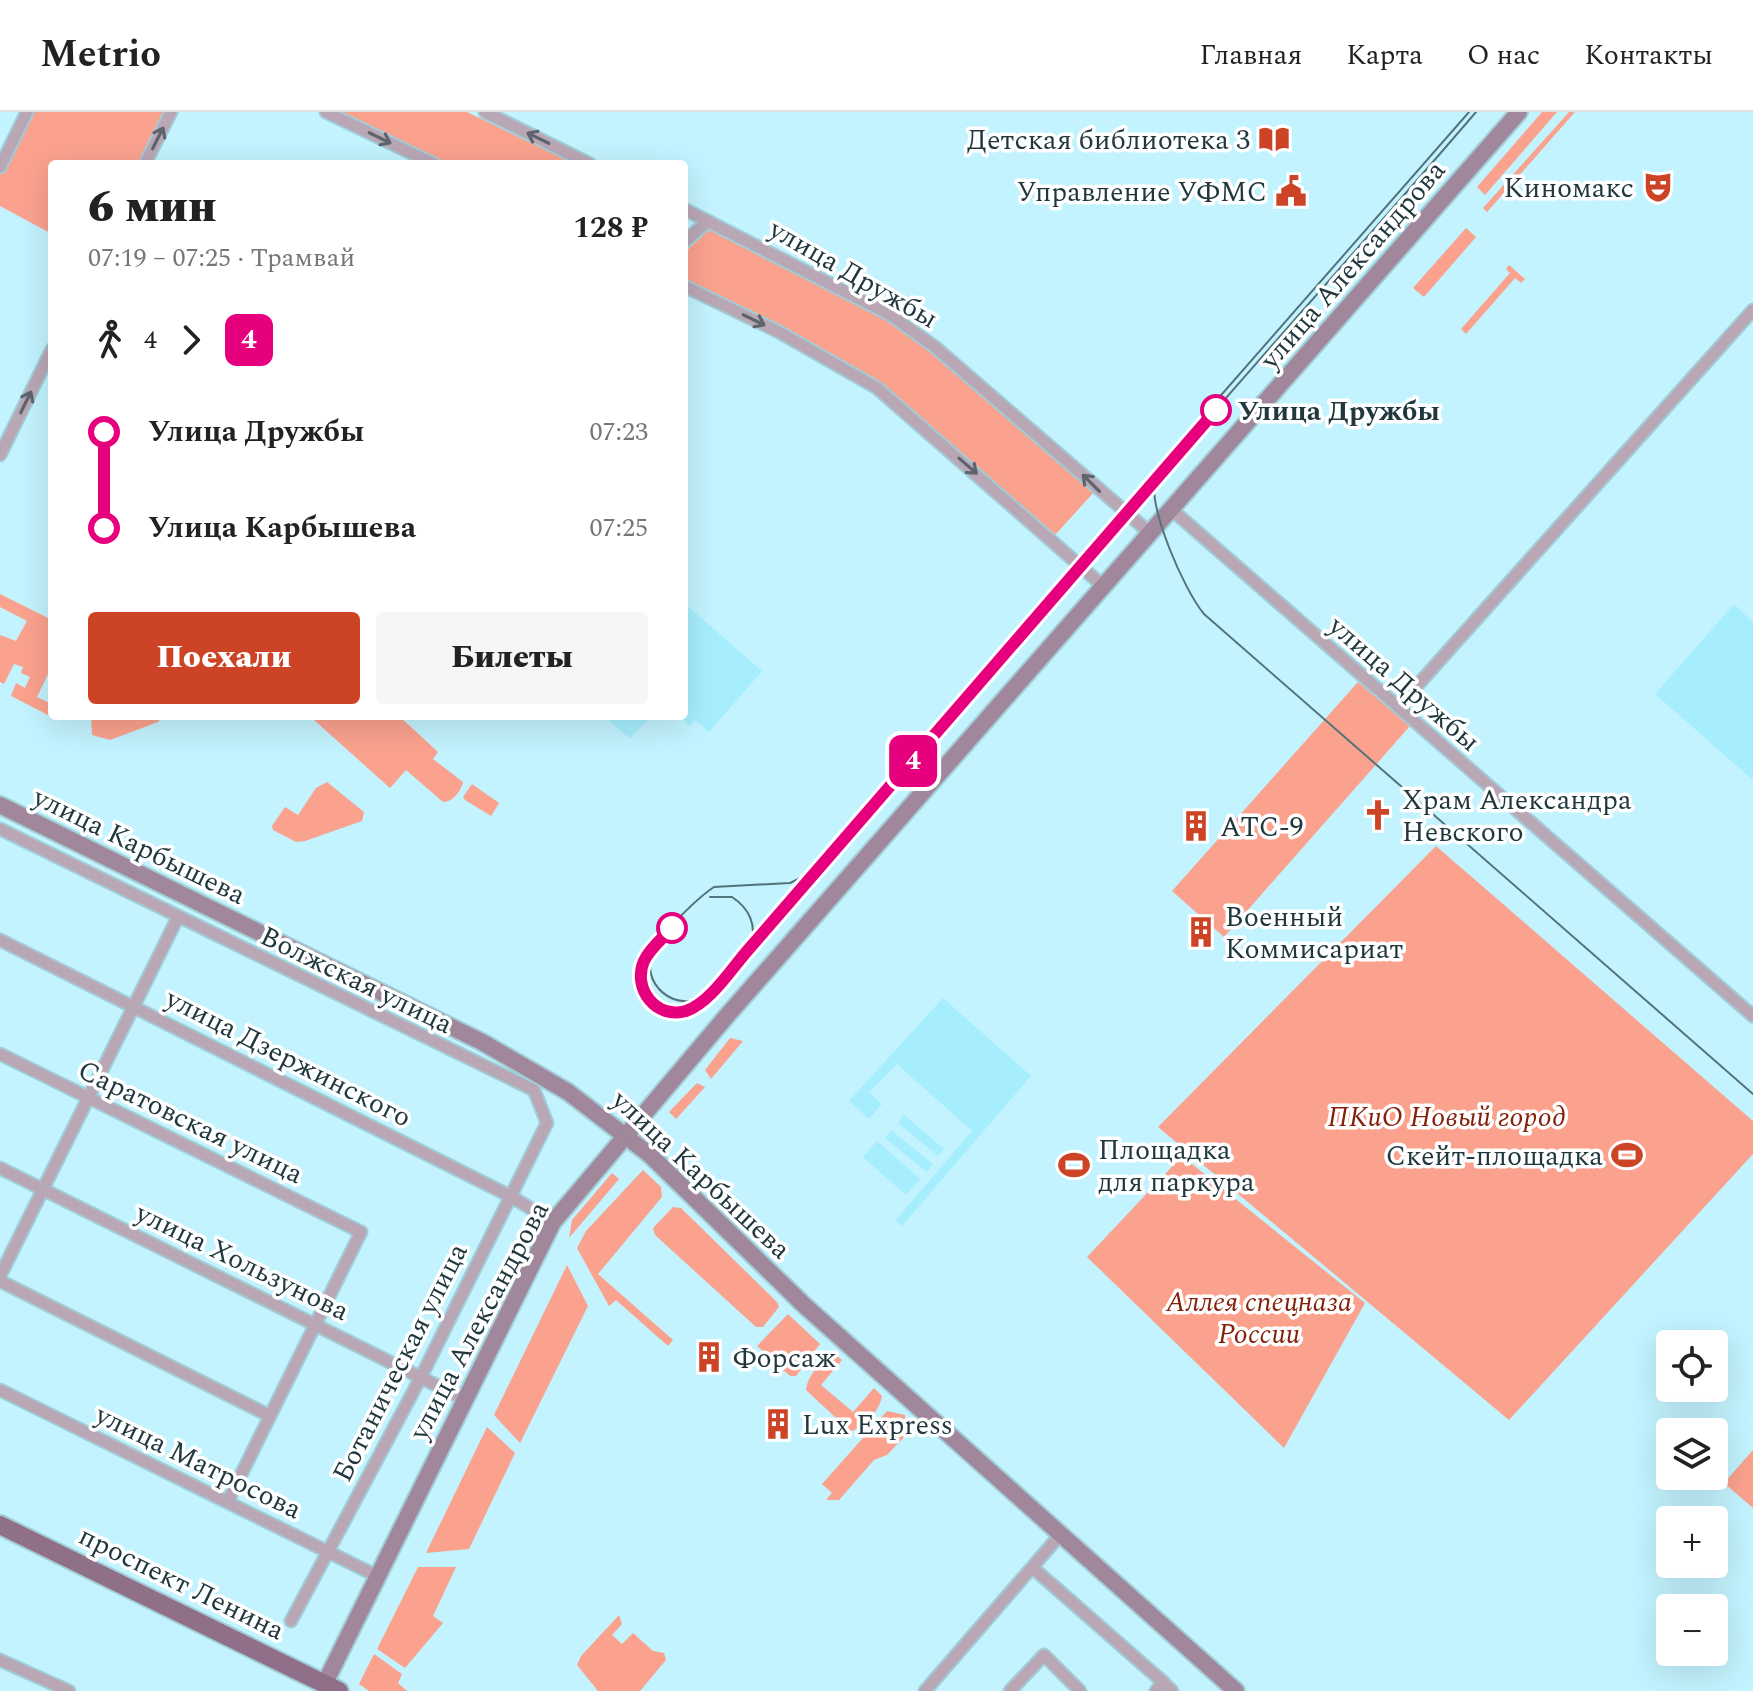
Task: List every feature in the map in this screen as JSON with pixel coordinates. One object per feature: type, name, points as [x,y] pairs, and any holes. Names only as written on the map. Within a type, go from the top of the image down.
[{"type":"main road","name":"улица Александрова","points":[[332,1687],[377,1576],[553,1222],[1103,586],[1519,112]]},
{"type":"main road","name":"улица Карбышева","points":[[0,805],[530,1068],[627,1135],[804,1305],[1236,1691]]},
{"type":"main road","name":"проспект Ленина","points":[[0,1525],[332,1687]]},
{"type":"street","points":[[0,167],[27,112]]},
{"type":"street","points":[[147,160],[171,112]]},
{"type":"street","points":[[326,112],[426,160]]},
{"type":"street","points":[[485,112],[582,160]]},
{"type":"street","name":"улица Дружбы","points":[[688,211],[889,314],[935,347],[1150,533]]},
{"type":"street","points":[[688,238],[708,221]]},
{"type":"street","points":[[688,288],[779,332],[877,388],[1103,586]]},
{"type":"street","points":[[1398,707],[1753,310]]},
{"type":"street","points":[[0,455],[48,357]]},
{"type":"street","name":"улица Дружбы","points":[[1171,509],[1753,1016]]},
{"type":"street","name":"Волжская улица","points":[[0,829],[177,919],[534,1090],[547,1123]]},
{"type":"street","points":[[177,919],[0,1279],[270,1416]]},
{"type":"street","name":"улица Дзержинского","points":[[0,940],[510,1196],[553,1222]]},
{"type":"street","name":"Саратовская улица","points":[[0,1054],[361,1232],[315,1324]]},
{"type":"street","name":"Ботаническая улица","points":[[291,1621],[421,1377],[547,1123]]},
{"type":"street","name":"улица Хользунова","points":[[0,1168],[464,1399]]},
{"type":"street","points":[[228,1501],[315,1324]]},
{"type":"street","name":"улица Матросова","points":[[0,1390],[377,1576]]},
{"type":"street","points":[[925,1691],[1060,1535]]},
{"type":"street","points":[[1033,1568],[1164,1688]]},
{"type":"street","points":[[1010,1691],[1044,1655],[1080,1691]]},
{"type":"street","points":[[0,1660],[69,1691]]},
{"type":"shaded area","points":[[1734,604],[1753,622],[1753,780],[1655,694]]},
{"type":"shaded area","points":[[688,606],[762,671],[709,732],[695,720],[690,726],[683,720],[688,720]]},
{"type":"shaded area","points":[[609,720],[647,720],[630,739]]},
{"type":"shaded area","points":[[943,998],[1031,1076],[902,1226],[895,1221],[972,1131],[897,1064],[869,1092],[882,1104],[869,1119],[849,1101]]},
{"type":"shaded area","points":[[904,1115],[944,1149],[938,1156],[898,1123]]},
{"type":"shaded area","points":[[891,1130],[933,1164],[927,1172],[885,1138]]},
{"type":"shaded area","points":[[877,1141],[920,1179],[906,1195],[863,1157]]},
{"type":"green space","points":[[30,112],[165,112],[141,160],[48,160],[48,232],[0,206],[0,172]]},
{"type":"green space","points":[[341,112],[467,112],[567,160],[441,160]]},
{"type":"green space","points":[[1542,112],[1557,112],[1485,195],[1477,187]]},
{"type":"green space","points":[[1569,112],[1575,112],[1487,212],[1483,208]]},
{"type":"green space","points":[[711,228],[886,318],[933,351],[1095,491],[1055,535],[881,384],[791,332],[688,281],[688,249]]},
{"type":"green space","points":[[1466,228],[1476,237],[1424,297],[1413,288]]},
{"type":"green space","points":[[1509,265],[1525,279],[1521,283],[1515,278],[1466,334],[1461,329],[1510,273],[1506,269]]},
{"type":"green space","points":[[0,594],[48,618],[48,674],[37,697],[48,702],[48,715],[11,696],[16,683],[25,688],[30,677],[21,673],[23,667],[14,664],[4,684],[0,682],[0,635],[16,641],[27,621],[0,607]]},
{"type":"green space","points":[[1358,682],[1410,726],[1224,937],[1172,891]]},
{"type":"green space","points":[[91,720],[159,720],[110,740],[92,735]]},
{"type":"green space","points":[[314,720],[403,720],[438,752],[433,759],[463,782],[447,802],[443,802],[406,770],[390,788]]},
{"type":"green space","points":[[327,782],[364,812],[362,821],[296,842],[273,830],[272,826],[285,807],[298,815],[316,788]]},
{"type":"green space","points":[[472,784],[499,803],[491,816],[463,797]]},
{"type":"green space","name":"ПКиО Новый город","points":[[1436,846],[1753,1121],[1753,1154],[1509,1420],[1158,1127]]},
{"type":"green space","points":[[730,1038],[743,1041],[711,1079],[705,1070]]},
{"type":"green space","points":[[697,1083],[705,1087],[676,1119],[669,1112]]},
{"type":"green space","name":"Аллея спецназа России","points":[[1182,1156],[1365,1303],[1284,1448],[1087,1257]]},
{"type":"green space","points":[[643,1170],[661,1187],[662,1197],[598,1274],[673,1340],[668,1346],[616,1300],[609,1306],[577,1248],[586,1231]]},
{"type":"green space","points":[[612,1173],[619,1179],[569,1238],[572,1220]]},
{"type":"green space","points":[[673,1207],[681,1208],[777,1302],[779,1307],[763,1327],[756,1327],[655,1235],[653,1228]]},
{"type":"green space","points":[[567,1265],[588,1306],[520,1443],[494,1415]]},
{"type":"green space","points":[[788,1314],[820,1344],[796,1376],[790,1376],[757,1346]]},
{"type":"green space","points":[[835,1354],[842,1360],[821,1385],[853,1412],[874,1388],[882,1396],[870,1418],[861,1427],[850,1431],[806,1390],[816,1369]]},
{"type":"green space","points":[[887,1411],[905,1415],[904,1437],[887,1455],[874,1460],[839,1500],[826,1500],[832,1493],[822,1484]]},
{"type":"green space","points":[[487,1427],[515,1453],[469,1549],[426,1553]]},
{"type":"green space","points":[[1753,1450],[1753,1508],[1728,1486],[1728,1478]]},
{"type":"green space","points":[[418,1567],[456,1567],[433,1616],[443,1623],[405,1668],[377,1649]]},
{"type":"green space","points":[[619,1615],[622,1624],[612,1635],[622,1644],[633,1633],[653,1651],[664,1653],[666,1660],[640,1691],[598,1691],[577,1665],[581,1656]]},
{"type":"green space","points":[[374,1654],[402,1674],[398,1683],[407,1691],[369,1691],[359,1684]]},
{"type":"tram line","points":[[1469,112],[1159,466],[1078,565],[813,872],[790,883],[714,887],[664,934],[647,955],[640,976],[647,997],[655,1005],[676,1012],[687,1010],[718,985],[1476,112]]},
{"type":"tram line","name":"4","points":[[672,928],[649,953],[640,974],[645,994],[653,1004],[674,1012],[697,1005],[748,950],[1082,569],[1216,410]]},
{"type":"tram line","points":[[1155,478],[1157,509],[1169,548],[1204,614],[1753,1094]]},
{"type":"tram line","points":[[710,897],[732,897],[743,906],[752,925],[750,946]]},
{"type":"tram line","points":[[650,960],[650,970],[662,992],[678,1000],[696,1000]]},
{"type":"place","name":"Детская библиотека 3","points":[[1274,139]]},
{"type":"place","name":"Киномакс","points":[[1658,187]]},
{"type":"place","name":"Управление УФМС","points":[[1291,191]]},
{"type":"place","name":"Улица Дружбы","points":[[1216,410]]},
{"type":"place","name":"Храм Александра Невского","points":[[1378,815]]},
{"type":"place","name":"АТС-9","points":[[1196,826]]},
{"type":"place","name":"Военный Коммисариат","points":[[1201,932]]},
{"type":"place","name":"Скейт-площадка","points":[[1627,1155]]},
{"type":"place","name":"Площадка для паркура","points":[[1074,1165]]},
{"type":"place","name":"Форсаж","points":[[709,1357]]},
{"type":"place","name":"Lux Express","points":[[778,1424]]}]
